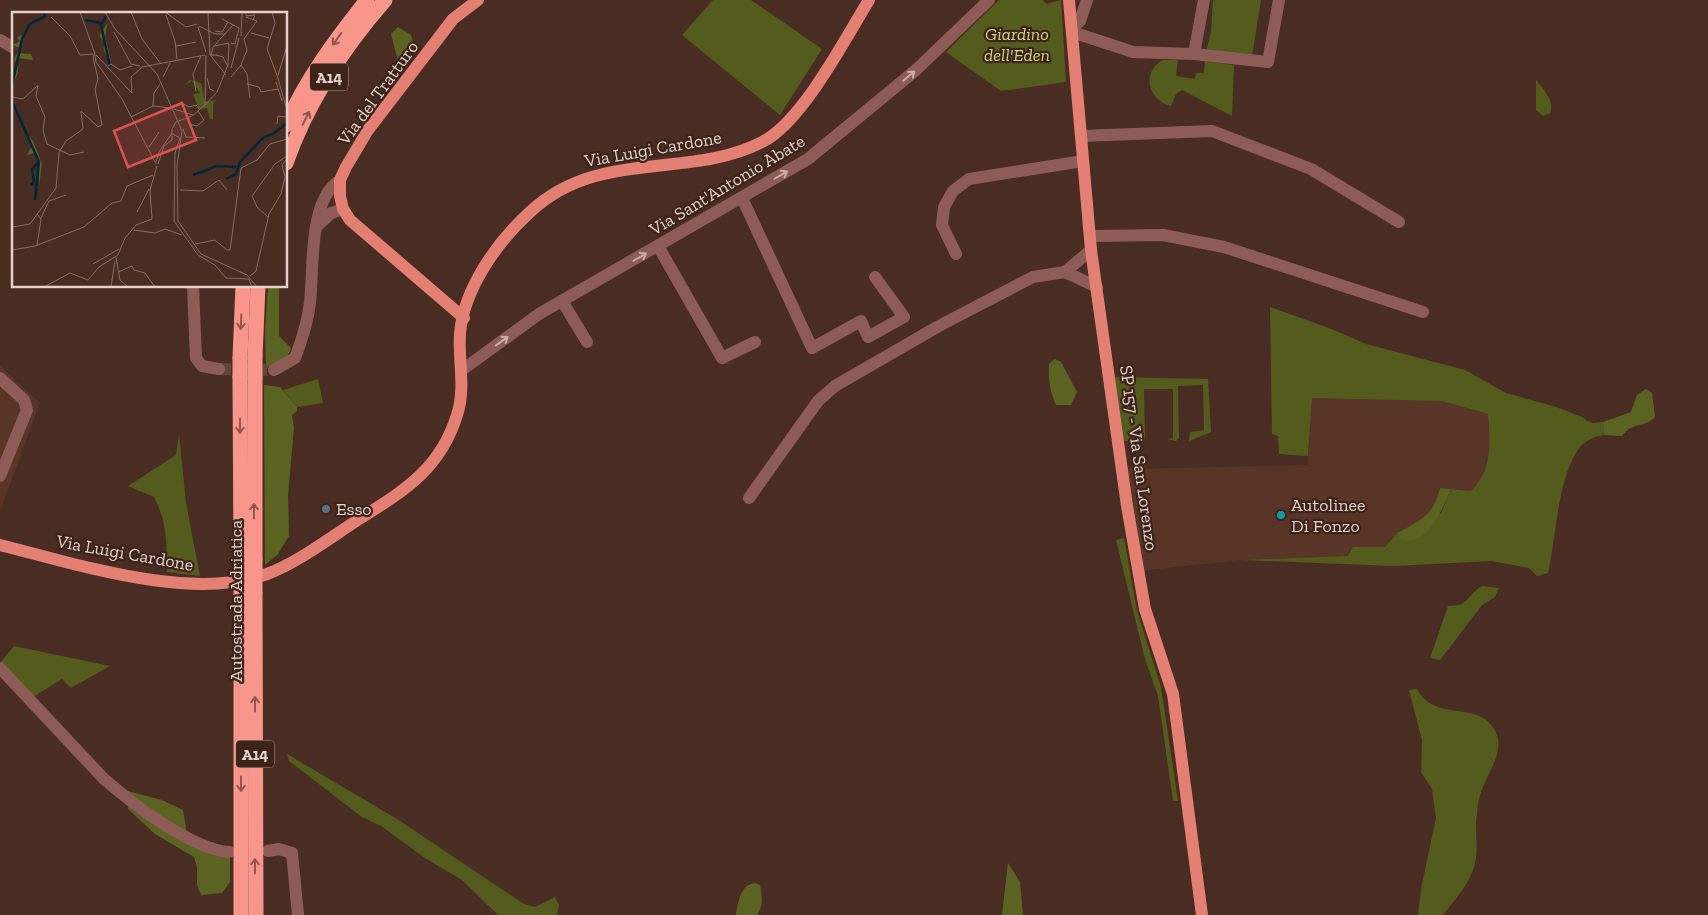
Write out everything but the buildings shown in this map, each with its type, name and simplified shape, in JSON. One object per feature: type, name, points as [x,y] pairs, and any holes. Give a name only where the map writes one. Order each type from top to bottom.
[{"type":"highway","name":"A14","points":[[288,122],[323,59],[367,0]]},
{"type":"highway","name":"A14","points":[[288,158],[320,90],[347,49],[384,0]]},
{"type":"highway","name":"Autostrada Adriatica","points":[[243,288],[248,358]]},
{"type":"highway","name":"Autostrada Adriatica","points":[[241,915],[248,594],[247,378],[258,288]]},
{"type":"highway","name":"Autostrada Adriatica","points":[[248,594],[256,915]]},
{"type":"main road","name":"Via del Tratturo","points":[[340,180],[368,130],[453,19],[478,0]]},
{"type":"main road","name":"Via Luigi Cardone","points":[[0,545],[101,570],[185,583],[212,584],[266,575],[289,563],[404,490],[439,456],[459,412],[462,370],[460,352],[464,318],[476,286],[501,243],[530,212],[561,188],[580,179],[639,166],[703,160],[765,141],[802,107],[869,0]]},
{"type":"main road","name":"SP 157 - Via San Lorenzo","points":[[1070,0],[1092,250],[1127,506],[1144,609],[1173,694],[1202,915]]},
{"type":"main road","points":[[340,180],[343,209],[350,220],[464,318]]},
{"type":"street","name":"Via Sant'Antonio Abate","points":[[462,370],[539,314],[808,159],[916,70],[988,0]]},
{"type":"street","points":[[1087,0],[1080,21],[1072,30],[1133,52],[1194,54],[1268,62],[1279,0]]},
{"type":"street","points":[[1194,54],[1204,0]]},
{"type":"street","points":[[0,40],[12,47]]},
{"type":"street","points":[[1081,136],[1212,132],[1311,169],[1399,222]]},
{"type":"street","points":[[956,254],[942,225],[944,207],[953,191],[969,179],[1083,161]]},
{"type":"street","points":[[274,370],[296,358],[310,304],[316,228],[322,204],[331,186],[340,180]]},
{"type":"street","points":[[742,198],[812,348],[860,321],[868,337],[904,317],[875,277]]},
{"type":"street","points":[[316,228],[325,218],[343,209]]},
{"type":"street","points":[[1091,236],[1163,235],[1224,247],[1423,312]]},
{"type":"street","points":[[658,246],[722,358],[756,342]]},
{"type":"street","points":[[749,498],[818,401],[835,386],[937,326],[1033,277],[1066,272],[1092,250]]},
{"type":"street","points":[[1066,272],[1097,287]]},
{"type":"street","points":[[193,288],[196,358],[202,366],[219,369]]},
{"type":"street","points":[[562,301],[587,342]]},
{"type":"street","points":[[0,378],[24,400],[27,410],[0,476]]},
{"type":"street","points":[[0,668],[104,779],[123,795],[193,841],[221,852],[229,852]]},
{"type":"street","points":[[268,851],[279,849],[292,853],[298,915]]},
{"type":"shaded area","points":[[0,366],[40,403],[0,511]]},
{"type":"shaded area","points":[[1312,398],[1442,401],[1488,414],[1490,449],[1481,481],[1471,491],[1440,488],[1434,507],[1424,519],[1397,533],[1385,547],[1354,547],[1348,556],[1242,560],[1139,571],[1126,469],[1308,465]]},
{"type":"green space","points":[[713,0],[751,0],[822,49],[780,115],[682,35]]},
{"type":"green space","name":"Giardino dell'Eden","points":[[999,0],[1042,0],[1047,4],[1061,0],[1066,82],[1001,91],[946,52]]},
{"type":"green space","points":[[1213,0],[1261,0],[1252,56],[1206,52],[1211,32]]},
{"type":"green space","points":[[398,27],[411,35],[416,52],[410,62],[401,65],[398,61],[391,34]]},
{"type":"green space","points":[[1163,60],[1178,60],[1176,76],[1195,79],[1196,73],[1204,73],[1205,61],[1234,65],[1232,116],[1182,90],[1176,94],[1171,106],[1163,103],[1153,92],[1150,78],[1156,65]]},
{"type":"green space","points":[[1536,80],[1548,95],[1551,104],[1550,113],[1543,116],[1536,110]]},
{"type":"green space","points":[[268,288],[279,288],[279,336],[291,348],[282,362],[266,368],[265,330]]},
{"type":"green space","points":[[1270,307],[1329,328],[1366,344],[1465,370],[1506,393],[1556,407],[1582,417],[1587,421],[1593,423],[1603,422],[1604,435],[1591,439],[1581,446],[1567,472],[1559,506],[1548,573],[1537,576],[1529,568],[1492,561],[1393,566],[1242,560],[1348,556],[1353,547],[1385,547],[1397,533],[1399,539],[1441,513],[1451,489],[1471,491],[1478,483],[1487,465],[1489,445],[1488,414],[1442,401],[1312,398],[1308,456],[1279,454],[1278,436],[1272,434]]},
{"type":"green space","points":[[1055,359],[1061,362],[1077,392],[1071,405],[1056,405],[1052,395],[1049,364]]},
{"type":"green space","points":[[1113,377],[1208,379],[1211,432],[1189,441],[1190,432],[1204,430],[1203,385],[1178,386],[1179,438],[1176,441],[1167,439],[1173,438],[1173,389],[1144,389],[1145,441],[1122,441]]},
{"type":"green space","points":[[318,379],[323,403],[297,407],[283,390]]},
{"type":"green space","points":[[264,385],[280,387],[297,407],[297,411],[292,415],[294,428],[288,496],[289,536],[278,554],[265,565]]},
{"type":"green space","points":[[1646,389],[1652,393],[1655,417],[1630,428],[1622,436],[1604,435],[1603,422],[1631,412],[1637,395]]},
{"type":"green space","points":[[179,434],[186,503],[200,576],[167,572],[165,533],[159,507],[154,497],[128,486],[176,455]]},
{"type":"green space","points":[[1440,488],[1451,489],[1432,525],[1417,538],[1409,541],[1399,539],[1397,533],[1430,511]]},
{"type":"green space","points":[[1124,538],[1137,611],[1161,687],[1178,801],[1173,801],[1158,696],[1145,659],[1116,540]]},
{"type":"green space","points":[[1482,586],[1499,588],[1495,597],[1482,605],[1440,660],[1430,658],[1448,606],[1455,606],[1465,602]]},
{"type":"green space","points":[[14,646],[110,666],[71,688],[62,679],[33,697],[0,663]]},
{"type":"green space","points":[[1417,689],[1424,699],[1433,705],[1465,712],[1485,719],[1492,726],[1498,742],[1496,757],[1479,800],[1476,819],[1476,857],[1473,870],[1462,891],[1443,915],[1418,915],[1422,884],[1436,818],[1432,789],[1421,772],[1422,740],[1409,690]]},
{"type":"green space","points":[[287,754],[397,819],[524,904],[535,907],[555,897],[559,905],[557,915],[498,915],[462,880],[425,858],[381,826],[362,817],[289,761]]},
{"type":"green space","points":[[128,791],[162,800],[183,810],[187,835],[230,854],[230,882],[222,893],[201,895],[197,885],[197,867],[194,857],[155,834],[128,809]]},
{"type":"green space","points":[[1008,863],[1020,882],[1023,915],[1002,915]]},
{"type":"green space","points":[[750,884],[760,885],[762,900],[757,915],[736,915],[743,891]]},
{"type":"tunnel","points":[[219,369],[274,370]]},
{"type":"place","name":"Esso","points":[[326,509]]},
{"type":"place","name":"Autolinee Di Fonzo","points":[[1281,515]]}]
